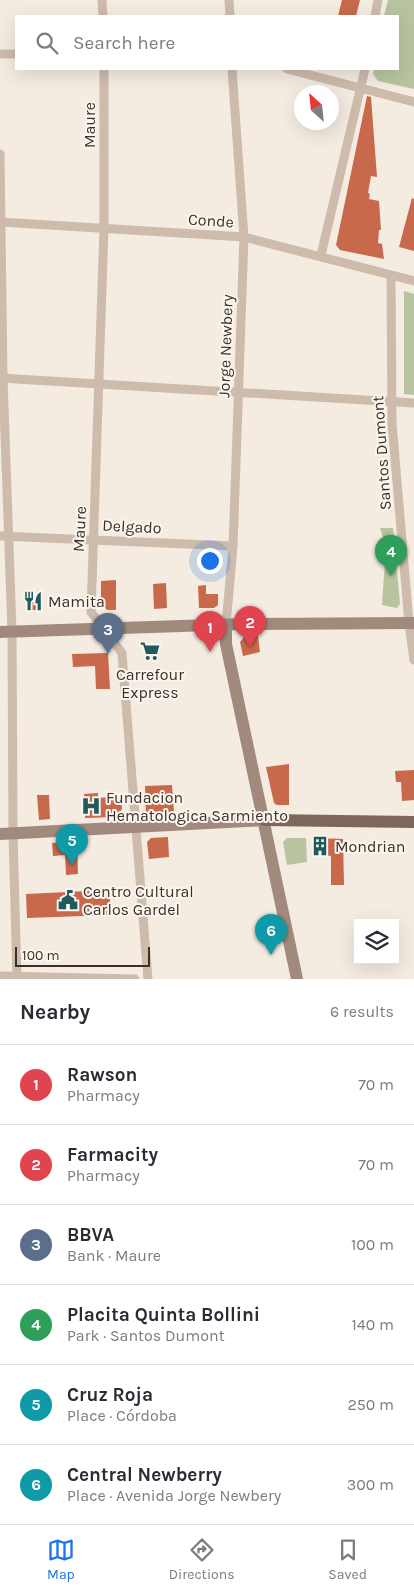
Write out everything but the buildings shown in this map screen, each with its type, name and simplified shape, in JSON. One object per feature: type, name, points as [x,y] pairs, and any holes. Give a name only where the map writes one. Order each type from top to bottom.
[{"type":"main road","points":[[6,631],[226,625],[411,623]]},
{"type":"main road","points":[[226,625],[226,644],[297,979]]},
{"type":"main road","points":[[6,834],[264,820],[414,822]]},
{"type":"street","points":[[102,0],[103,15]]},
{"type":"street","points":[[229,0],[230,15]]},
{"type":"street","points":[[375,15],[378,0]]},
{"type":"street","points":[[0,54],[15,54]]},
{"type":"street","name":"Maure","points":[[104,70],[104,228],[91,612],[122,653],[148,979]]},
{"type":"street","name":"Jorge Newbery","points":[[226,625],[233,546],[244,237],[232,70]]},
{"type":"street","points":[[291,70],[414,102]]},
{"type":"street","points":[[321,255],[365,70]]},
{"type":"street","points":[[0,154],[2,378],[10,536],[6,631],[6,834],[17,978]]},
{"type":"street","name":"Conde","points":[[1,222],[244,237],[321,255],[414,281]]},
{"type":"street","name":"Santos Dumont","points":[[391,275],[391,401],[414,660]]},
{"type":"street","points":[[2,378],[414,403]]},
{"type":"street","name":"Delgado","points":[[0,536],[93,538],[233,546]]},
{"type":"street","points":[[0,976],[17,978],[135,979]]},
{"type":"green space","points":[[388,0],[414,0],[414,89],[378,81],[373,74],[374,70],[399,70],[399,15],[384,15]]},
{"type":"green space","points":[[404,291],[414,294],[414,395],[404,394]]},
{"type":"green space","points":[[380,528],[393,528],[400,604],[397,608],[382,605],[386,547]]},
{"type":"green space","points":[[287,838],[306,838],[307,862],[287,865],[283,842]]},
{"type":"place","name":"Placita Quinta Bollini","points":[[391,576]]},
{"type":"place","name":"Mamita","points":[[33,601]]},
{"type":"place","name":"Farmacity","points":[[250,647]]},
{"type":"place","name":"Carrefour Express","points":[[150,651]]},
{"type":"place","name":"Rawson","points":[[210,652]]},
{"type":"place","name":"BBVA","points":[[108,654]]},
{"type":"place","name":"Fundacion Hematologica Sarmiento","points":[[91,806]]},
{"type":"place","name":"Mondrian","points":[[320,846]]},
{"type":"place","name":"Cruz Roja","points":[[72,865]]},
{"type":"place","name":"Centro Cultural Carlos Gardel","points":[[68,900]]},
{"type":"place","name":"Central Newberry","points":[[271,955]]}]
